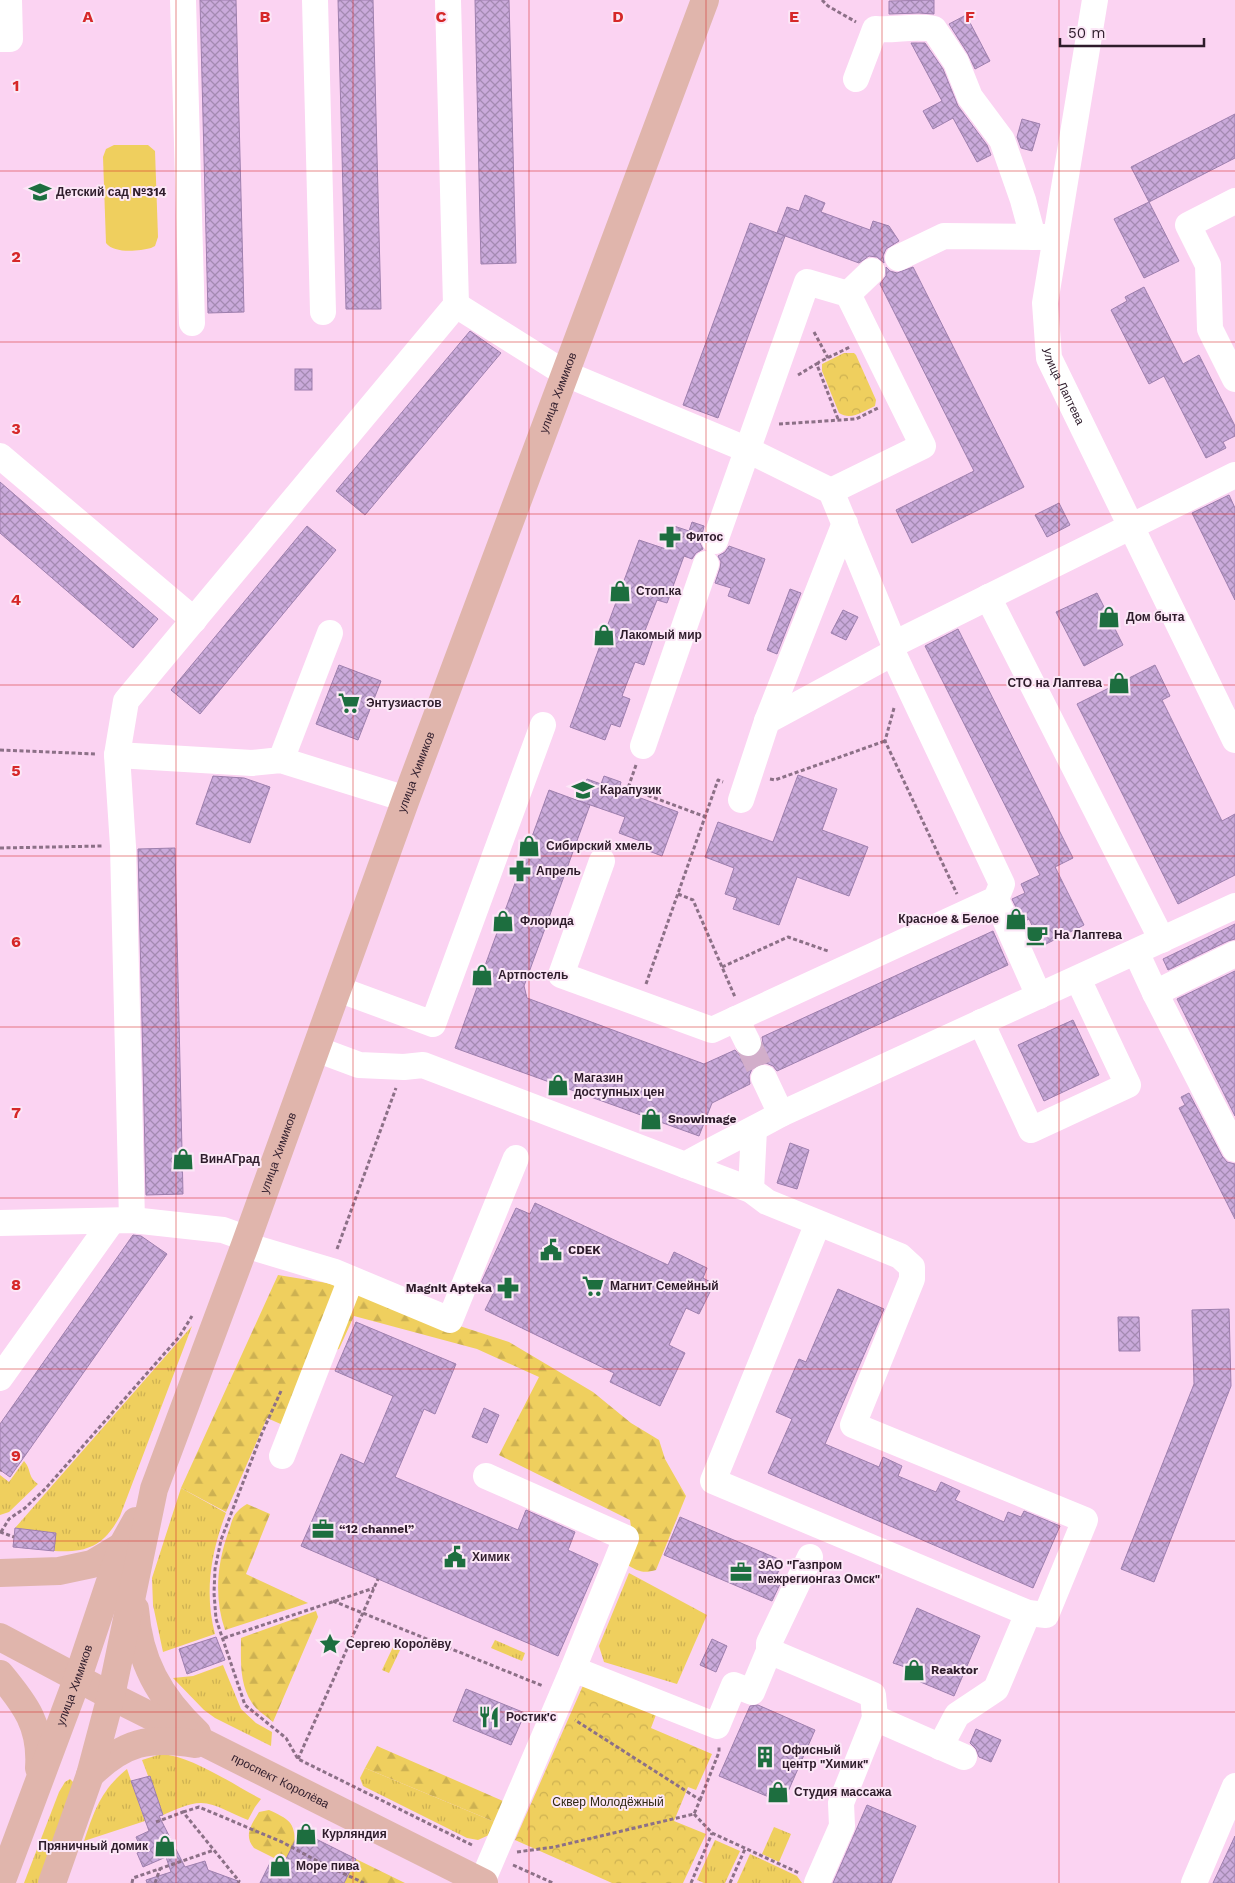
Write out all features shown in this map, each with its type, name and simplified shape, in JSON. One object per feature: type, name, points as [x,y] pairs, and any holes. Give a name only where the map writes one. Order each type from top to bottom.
[{"type":"main road","name":"улица Химиков","points":[[52,1883],[90,1775],[111,1696],[154,1489],[246,1242],[406,799],[705,0]]},
{"type":"main road","name":"улица Химиков","points":[[1,1883],[78,1677],[122,1546],[154,1489]]},
{"type":"main road","points":[[0,1573],[60,1571],[92,1564],[122,1546]]},
{"type":"main road","points":[[134,1586],[137,1626],[145,1662],[172,1706],[184,1721],[212,1747]]},
{"type":"main road","name":"проспект Королёва","points":[[0,1637],[111,1696],[483,1882]]},
{"type":"main road","points":[[0,1674],[24,1702],[35,1724],[39,1743],[38,1783]]},
{"type":"main road","points":[[90,1775],[117,1752],[135,1744],[168,1741],[212,1747]]},
{"type":"street","points":[[0,39],[10,39],[9,0]]},
{"type":"street","points":[[183,0],[192,323]]},
{"type":"street","points":[[315,0],[323,312]]},
{"type":"street","points":[[0,1378],[122,1220],[123,846],[117,755],[126,701],[456,305],[448,0]]},
{"type":"street","name":"улица Лаптева","points":[[1095,0],[1045,237],[1045,303],[1049,358],[1235,740]]},
{"type":"street","points":[[856,79],[875,29],[891,30],[921,26],[934,29],[956,62],[970,97],[1002,140],[1023,200],[1045,237]]},
{"type":"street","points":[[1235,201],[1188,225],[1208,264],[1210,329],[1235,380]]},
{"type":"street","points":[[898,258],[944,236],[1045,237]]},
{"type":"street","points":[[848,294],[872,271]]},
{"type":"street","points":[[643,746],[807,282],[848,294],[923,446],[831,491]]},
{"type":"street","points":[[456,305],[566,374],[748,450],[831,491],[896,657],[1002,884],[996,899],[712,1030],[561,975],[602,861]]},
{"type":"street","points":[[0,456],[194,620]]},
{"type":"street","points":[[767,721],[896,657],[988,597],[1235,475]]},
{"type":"street","points":[[746,788],[767,721],[845,524]]},
{"type":"street","points":[[988,597],[1162,940]]},
{"type":"street","points":[[281,760],[330,633]]},
{"type":"street","points":[[338,989],[433,1024],[543,725]]},
{"type":"street","points":[[117,755],[252,763],[281,760],[406,799]]},
{"type":"street","points":[[996,899],[1039,996]]},
{"type":"street","points":[[685,1165],[780,1114],[1235,906]]},
{"type":"street","points":[[1136,952],[1155,994],[1235,1149]]},
{"type":"street","points":[[1155,994],[1235,954]]},
{"type":"street","points":[[981,1022],[1031,1130],[1128,1085],[1078,979]]},
{"type":"street","points":[[740,1017],[748,1043]]},
{"type":"street","points":[[316,1049],[359,1065],[404,1067],[423,1065],[751,1190],[767,1202],[900,1256],[912,1267],[912,1279],[853,1424],[1086,1520],[1046,1615],[1028,1614],[713,1481],[818,1223]]},
{"type":"street","points":[[764,1078],[780,1114]]},
{"type":"street","points":[[751,1190],[754,1129]]},
{"type":"street","points":[[0,1223],[122,1220],[224,1230],[246,1242],[343,1275],[450,1320],[516,1158]]},
{"type":"street","points":[[282,1456],[343,1275]]},
{"type":"street","points":[[483,1882],[626,1538],[486,1476]]},
{"type":"street","points":[[573,1669],[716,1726],[734,1685],[752,1692],[770,1651],[770,1643],[810,1557]]},
{"type":"street","points":[[940,1747],[956,1715],[996,1689],[1028,1614]]},
{"type":"street","points":[[770,1651],[873,1695],[875,1718],[841,1803],[842,1826],[817,1882]]},
{"type":"street","points":[[875,1718],[964,1757]]},
{"type":"street","points":[[1194,1883],[1235,1786]]},
{"type":"path","points":[[822,0],[828,6],[861,25],[875,29]]},
{"type":"path","points":[[838,419],[817,365],[818,362],[854,345]]},
{"type":"path","points":[[756,426],[856,419],[882,406]]},
{"type":"path","points":[[896,657],[885,741],[966,913]]},
{"type":"path","points":[[639,1004],[718,780],[746,788],[775,780],[885,741]]},
{"type":"path","points":[[643,746],[628,788],[706,817]]},
{"type":"path","points":[[0,750],[117,755]]},
{"type":"path","points":[[0,848],[123,846]]},
{"type":"path","points":[[678,894],[693,900],[722,967],[740,1017]]},
{"type":"path","points":[[722,967],[788,937],[859,962]]},
{"type":"path","points":[[343,1275],[336,1252],[404,1067]]},
{"type":"path","points":[[14,1537],[0,1532],[9,1519],[25,1508],[52,1481],[179,1338],[194,1313]]},
{"type":"path","points":[[282,1388],[262,1433],[221,1540],[215,1569],[216,1619],[227,1646],[245,1705],[286,1738],[298,1759],[553,1883]]},
{"type":"path","points":[[298,1759],[378,1579]]},
{"type":"path","points":[[224,1638],[374,1588]]},
{"type":"path","points":[[333,1601],[559,1701],[700,1800]]},
{"type":"path","points":[[220,1648],[227,1646]]},
{"type":"path","points":[[694,1814],[720,1752],[716,1726]]},
{"type":"path","points":[[156,1822],[199,1807],[282,1842],[364,1883]]},
{"type":"path","points":[[183,1812],[239,1881],[238,1883]]},
{"type":"path","points":[[495,1856],[554,1847],[694,1814]]},
{"type":"path","points":[[694,1814],[712,1833],[817,1882]]},
{"type":"path","points":[[692,1883],[712,1833]]},
{"type":"path","points":[[730,1883],[745,1849]]},
{"type":"path","points":[[132,1883],[133,1878],[214,1850]]},
{"type":"path","points":[[155,1883],[160,1868]]},
{"type":"green space","points":[[114,145],[148,145],[155,151],[158,237],[155,246],[151,248],[134,251],[121,250],[115,249],[106,243],[103,157],[106,149]]},
{"type":"green space","points":[[844,353],[854,353],[856,355],[876,400],[875,406],[853,416],[839,413],[822,371],[822,364]]},
{"type":"green space","points":[[278,1275],[327,1283],[509,1342],[593,1392],[631,1423],[659,1440],[665,1459],[686,1496],[656,1570],[640,1571],[626,1564],[633,1540],[630,1520],[499,1455],[539,1377],[477,1349],[354,1316],[339,1349],[321,1355],[292,1429],[267,1418],[226,1512],[181,1488]]},
{"type":"green space","points":[[192,1326],[120,1516],[108,1534],[101,1541],[85,1549],[54,1551],[56,1533],[15,1528]]},
{"type":"green space","points":[[24,1461],[32,1478],[38,1484],[9,1512],[0,1515],[0,1475],[9,1482]]},
{"type":"green space","points":[[181,1488],[226,1513],[216,1543],[211,1573],[210,1603],[215,1634],[163,1652],[153,1605],[152,1578]]},
{"type":"green space","points":[[247,1504],[270,1514],[246,1574],[308,1603],[225,1630],[218,1593],[221,1557],[234,1516]]},
{"type":"green space","points":[[629,1573],[707,1615],[677,1684],[604,1662],[599,1646]]},
{"type":"green space","points":[[316,1611],[318,1617],[273,1722],[254,1706],[245,1688],[242,1671],[241,1638]]},
{"type":"green space","points":[[495,1640],[525,1653],[522,1661],[491,1648]]},
{"type":"green space","points":[[393,1647],[400,1650],[389,1673],[382,1670]]},
{"type":"green space","points":[[223,1665],[241,1709],[256,1723],[272,1732],[271,1746],[215,1718],[204,1710],[173,1678],[193,1676]]},
{"type":"green space","name":"Сквер Молодёжный","points":[[585,1681],[657,1712],[651,1728],[712,1754],[696,1790],[688,1787],[674,1821],[706,1834],[683,1883],[612,1883],[515,1840]]},
{"type":"green space","points":[[377,1746],[503,1801],[495,1822],[365,1768]]},
{"type":"green space","points":[[161,1754],[199,1765],[261,1799],[248,1820],[219,1807],[201,1803],[186,1805],[163,1815],[142,1760]]},
{"type":"green space","points":[[365,1768],[495,1822],[489,1835],[478,1840],[467,1838],[363,1786],[360,1778]]},
{"type":"green space","points":[[127,1769],[145,1821],[84,1841],[91,1820],[105,1793]]},
{"type":"green space","points":[[70,1779],[74,1783],[40,1883],[24,1883],[59,1792],[65,1782]]},
{"type":"green space","points":[[269,1810],[289,1822],[294,1830],[295,1844],[350,1871],[356,1859],[405,1883],[324,1883],[254,1848],[249,1839],[251,1825],[259,1812]]},
{"type":"green space","points":[[774,1827],[791,1834],[779,1862],[762,1854]]},
{"type":"green space","points":[[715,1840],[740,1851],[725,1883],[704,1883],[697,1880]]},
{"type":"green space","points":[[750,1854],[797,1876],[802,1883],[737,1883]]},
{"type":"building","points":[[200,0],[236,0],[244,312],[208,313]]},
{"type":"building","points":[[338,0],[373,0],[381,309],[346,309]]},
{"type":"building","points":[[475,0],[509,0],[516,263],[481,264]]},
{"type":"building","points":[[934,0],[934,14],[889,14],[889,1]]},
{"type":"building","points":[[966,15],[990,61],[975,69],[949,24]]},
{"type":"building","points":[[911,43],[925,43],[943,69],[958,106],[987,145],[991,155],[977,162],[953,118],[933,129],[923,111],[942,101]]},
{"type":"building","points":[[1235,114],[1235,158],[1149,202],[1131,167]]},
{"type":"building","points":[[1022,119],[1040,124],[1032,151],[1021,148],[1017,137]]},
{"type":"building","points":[[805,195],[825,203],[821,212],[870,230],[873,221],[889,226],[899,241],[886,249],[883,256],[884,263],[877,257],[869,256],[859,263],[777,233],[787,207],[799,211]]},
{"type":"building","points":[[1149,202],[1179,261],[1144,278],[1114,219]]},
{"type":"building","points":[[750,223],[785,236],[718,418],[683,405]]},
{"type":"building","points":[[886,267],[890,271],[897,273],[913,267],[1024,487],[912,543],[896,510],[974,471],[880,284],[886,276]]},
{"type":"building","points":[[1144,287],[1183,364],[1199,355],[1235,426],[1235,436],[1223,442],[1226,448],[1206,458],[1164,376],[1149,384],[1111,310],[1127,301],[1125,297]]},
{"type":"building","points":[[470,331],[501,353],[365,515],[336,491]]},
{"type":"building","points":[[295,369],[312,369],[312,390],[295,390]]},
{"type":"building","points":[[0,482],[158,619],[133,648],[0,533]]},
{"type":"building","points":[[1229,495],[1235,508],[1235,600],[1192,513]]},
{"type":"building","points":[[1059,503],[1070,525],[1047,537],[1035,515]]},
{"type":"building","points":[[692,522],[704,526],[700,543],[703,549],[696,553],[692,559],[684,556],[667,603],[657,600],[644,633],[654,637],[644,665],[635,662],[622,696],[630,699],[620,727],[611,724],[605,740],[570,727],[639,540],[666,549],[674,526],[689,531]]},
{"type":"building","points":[[307,526],[336,550],[200,714],[171,690]]},
{"type":"building","points":[[729,546],[765,559],[749,604],[728,596],[731,588],[715,583],[721,562],[718,556],[725,552]]},
{"type":"building","points":[[790,589],[801,593],[777,654],[767,650]]},
{"type":"building","points":[[1097,593],[1123,645],[1084,666],[1056,612]]},
{"type":"building","points":[[843,610],[858,617],[846,640],[831,633]]},
{"type":"building","points":[[958,629],[1073,858],[1055,867],[1084,925],[1042,946],[1029,919],[1023,922],[1012,899],[1025,893],[1021,884],[1040,875],[925,646]]},
{"type":"building","name":"Энтузиастов","points":[[339,665],[381,681],[358,740],[316,724]]},
{"type":"building","points":[[1155,665],[1170,696],[1162,700],[1222,821],[1235,814],[1235,875],[1178,904],[1077,704]]},
{"type":"building","points":[[798,775],[837,789],[822,830],[868,847],[849,896],[797,877],[779,925],[733,909],[737,898],[725,894],[734,868],[705,857],[718,822],[773,842]]},
{"type":"building","points":[[213,776],[244,778],[270,787],[250,843],[196,824]]},
{"type":"building","points":[[604,776],[621,782],[619,790],[678,812],[662,856],[641,848],[643,842],[619,833],[625,817],[579,801],[587,779],[601,784]]},
{"type":"building","points":[[549,790],[590,805],[524,986],[527,998],[704,1064],[735,1050],[740,1056],[754,1057],[761,1051],[762,1037],[993,931],[1008,965],[777,1071],[773,1066],[766,1063],[757,1065],[752,1069],[749,1076],[750,1084],[712,1103],[699,1136],[455,1048]]},
{"type":"building","points":[[175,848],[183,1194],[146,1195],[138,849]]},
{"type":"building","points":[[1235,924],[1235,939],[1168,970],[1163,959]]},
{"type":"building","points":[[1235,971],[1235,1116],[1177,999]]},
{"type":"building","points":[[1073,1020],[1099,1075],[1044,1101],[1018,1045]]},
{"type":"building","points":[[1189,1093],[1222,1156],[1227,1162],[1235,1164],[1235,1219],[1179,1108],[1185,1105],[1181,1097]]},
{"type":"building","points":[[790,1143],[809,1150],[797,1189],[777,1183]]},
{"type":"building","points":[[535,1203],[668,1265],[674,1252],[707,1268],[703,1278],[714,1284],[699,1314],[686,1308],[669,1345],[685,1353],[660,1406],[610,1382],[614,1373],[485,1310],[494,1292],[480,1285],[486,1272],[516,1208],[530,1214]]},
{"type":"building","points":[[133,1235],[141,1236],[167,1254],[10,1477],[0,1470],[0,1424]]},
{"type":"building","points":[[838,1289],[884,1309],[825,1444],[879,1467],[883,1457],[902,1466],[898,1476],[936,1492],[941,1482],[960,1491],[955,1500],[1004,1522],[1008,1512],[1021,1517],[1024,1511],[1060,1526],[1033,1588],[768,1473],[792,1419],[776,1412],[799,1359],[806,1362]]},
{"type":"building","points":[[1229,1309],[1231,1386],[1154,1582],[1121,1569],[1194,1384],[1192,1310]]},
{"type":"building","points":[[1118,1317],[1139,1317],[1140,1351],[1119,1351]]},
{"type":"building","name":"Химик","points":[[356,1322],[456,1364],[435,1414],[424,1409],[395,1477],[518,1530],[526,1510],[575,1532],[568,1550],[598,1564],[558,1656],[301,1546],[341,1454],[364,1464],[393,1396],[335,1371]]},
{"type":"building","points":[[484,1408],[499,1415],[487,1443],[472,1437]]},
{"type":"building","name":"ЗАО \"Газпром межрегионгаз Омск\"","points":[[680,1517],[783,1561],[775,1579],[781,1582],[772,1601],[664,1555]]},
{"type":"building","points":[[15,1528],[56,1533],[54,1551],[13,1547]]},
{"type":"building","points":[[917,1608],[980,1636],[954,1696],[911,1678],[914,1670],[893,1663]]},
{"type":"building","points":[[216,1637],[225,1660],[187,1674],[179,1649]]},
{"type":"building","points":[[712,1639],[727,1646],[716,1672],[700,1665]]},
{"type":"building","name":"Ростик'с","points":[[466,1689],[525,1713],[511,1745],[453,1721]]},
{"type":"building","name":"Офисный центр \"Химик\"","points":[[758,1705],[815,1730],[783,1803],[719,1776],[750,1706]]},
{"type":"building","points":[[976,1729],[1001,1740],[991,1762],[979,1757],[976,1749],[970,1743]]},
{"type":"building","points":[[150,1776],[163,1815],[159,1816],[185,1867],[205,1861],[208,1870],[238,1881],[238,1883],[147,1883],[146,1880],[171,1872],[166,1857],[143,1867],[137,1853],[142,1851],[136,1837],[149,1831],[131,1781]]},
{"type":"building","points":[[867,1805],[916,1826],[891,1883],[833,1883]]},
{"type":"building","points":[[300,1831],[356,1859],[344,1883],[260,1883],[271,1861],[282,1867]]},
{"type":"building","points":[[1235,1836],[1235,1883],[1213,1883]]},
{"type":"tunnel","points":[[748,1043],[764,1078]]},
{"type":"place","name":"Детский сад №314","points":[[40,192]]},
{"type":"place","name":"Фитос","points":[[670,537]]},
{"type":"place","name":"Стоп.ка","points":[[620,591]]},
{"type":"place","name":"Дом быта","points":[[1109,617]]},
{"type":"place","name":"Лакомый мир","points":[[604,635]]},
{"type":"place","name":"СТО на Лаптева","points":[[1119,683]]},
{"type":"place","name":"Энтузиастов","points":[[349,703]]},
{"type":"place","name":"Карапузик","points":[[583,790]]},
{"type":"place","name":"Сибирский хмель","points":[[529,846]]},
{"type":"place","name":"Апрель","points":[[520,871]]},
{"type":"place","name":"Красное & Белое","points":[[1016,919]]},
{"type":"place","name":"Флорида","points":[[503,921]]},
{"type":"place","name":"На Лаптева","points":[[1037,935]]},
{"type":"place","name":"Артпостель","points":[[482,975]]},
{"type":"place","name":"Магазин доступных цен","points":[[558,1085]]},
{"type":"place","name":"Snowimage","points":[[651,1119]]},
{"type":"place","name":"ВинАГрад","points":[[183,1159]]},
{"type":"place","name":"CDEK","points":[[551,1250]]},
{"type":"place","name":"Магнит Семейный","points":[[593,1286]]},
{"type":"place","name":"Magnit Apteka","points":[[508,1288]]},
{"type":"place","name":"“12 channel”","points":[[323,1529]]},
{"type":"place","name":"Химик","points":[[455,1557]]},
{"type":"place","name":"ЗАО \"Газпром межрегионгаз Омск\"","points":[[741,1572]]},
{"type":"place","name":"Сергею Королёву","points":[[330,1644]]},
{"type":"place","name":"Reaktor","points":[[914,1670]]},
{"type":"place","name":"Ростик'с","points":[[489,1717]]},
{"type":"place","name":"Офисный центр \"Химик\"","points":[[765,1757]]},
{"type":"place","name":"Студия массажа","points":[[778,1792]]},
{"type":"place","name":"Курляндия","points":[[306,1834]]},
{"type":"place","name":"Пряничный домик","points":[[165,1846]]},
{"type":"place","name":"Море пива","points":[[280,1866]]}]
